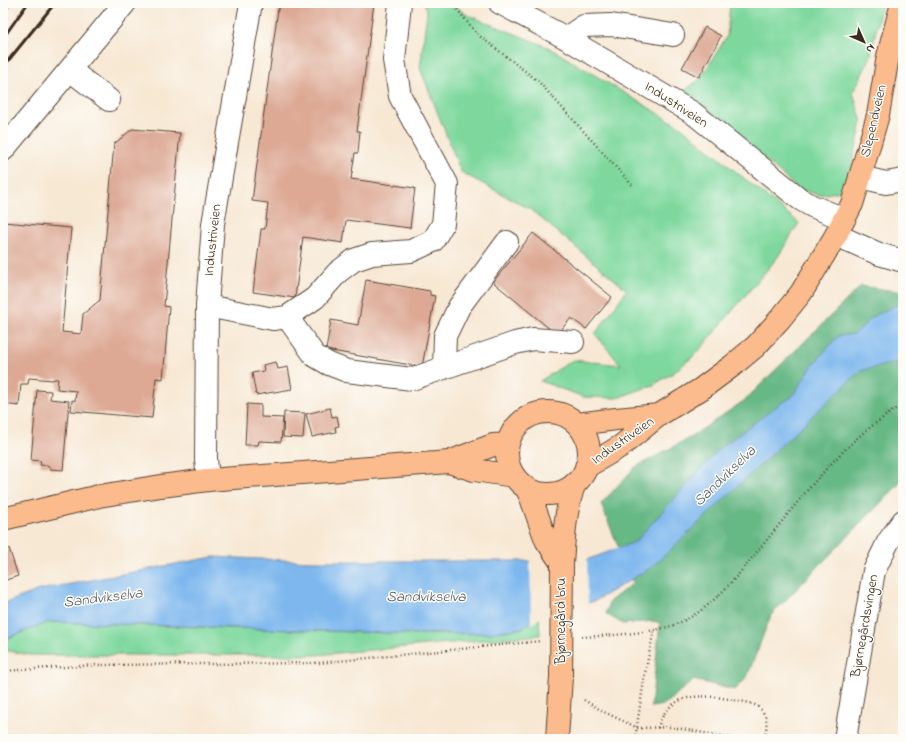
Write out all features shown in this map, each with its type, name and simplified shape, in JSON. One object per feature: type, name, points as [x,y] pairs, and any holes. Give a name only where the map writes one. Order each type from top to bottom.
[{"type":"main road","name":"Slependveien","points":[[840,227],[852,204],[878,115],[888,56],[902,3]]},
{"type":"main road","name":"Industriveien","points":[[580,475],[621,446],[659,415],[702,389],[756,346],[801,293],[840,227]]},
{"type":"main road","points":[[450,462],[520,482],[541,493],[550,494],[567,489],[580,475],[588,456],[588,444],[584,433],[577,424],[568,417],[558,413],[547,411],[536,413],[518,424],[511,433],[508,444],[507,461],[520,482],[531,498],[546,540],[562,564]]},
{"type":"main road","name":"Industriveien","points":[[577,424],[659,415]]},
{"type":"main road","points":[[3,519],[99,496],[208,480],[450,462],[493,445],[508,444]]},
{"type":"main road","name":"Bjørnegård bru","points":[[561,684],[562,564],[570,496],[580,475]]},
{"type":"main road","points":[[557,739],[561,684]]},
{"type":"main road","points":[[561,684],[574,739]]},
{"type":"street","points":[[3,150],[125,3]]},
{"type":"street","name":"Industriveien","points":[[208,480],[206,459],[207,306],[212,224],[251,3]]},
{"type":"street","points":[[207,306],[273,319],[287,317],[316,298],[338,272],[354,260],[372,254],[410,251],[433,242],[443,224],[447,184],[400,96],[394,60],[400,3]]},
{"type":"street","name":"Industriveien","points":[[500,3],[566,38],[693,113],[800,199],[840,227]]},
{"type":"street","points":[[566,38],[584,26],[612,24],[673,35]]},
{"type":"street","points":[[70,70],[109,100]]},
{"type":"street","points":[[860,177],[886,183],[903,180]]},
{"type":"street","points":[[840,227],[879,254],[903,261]]},
{"type":"street","points":[[444,368],[445,336],[459,306],[507,242]]},
{"type":"street","points":[[287,317],[315,356],[329,364],[347,371],[412,379],[514,343],[533,340],[573,342]]},
{"type":"street","name":"Bjørnegårdsvingen","points":[[845,739],[874,571],[888,542],[903,521]]},
{"type":"path","points":[[452,3],[476,34],[538,81],[633,186]]},
{"type":"path","points":[[579,638],[654,630],[670,626],[681,622],[712,602],[731,583],[819,476],[842,452],[879,421],[903,405]]},
{"type":"path","points":[[635,739],[638,728],[645,673],[654,630]]},
{"type":"path","points":[[3,671],[96,665],[318,663],[547,641]]},
{"type":"path","points":[[658,728],[665,713],[672,705],[682,700],[697,696],[711,696],[749,703],[758,707],[764,713],[766,720],[764,739]]},
{"type":"path","points":[[584,700],[604,712],[638,728],[671,727],[739,739]]},
{"type":"path","points":[[714,739],[715,734]]},
{"type":"green space","points":[[424,3],[453,3],[465,14],[548,47],[681,127],[799,223],[777,258],[696,354],[673,373],[653,385],[617,398],[584,397],[540,381],[573,360],[621,365],[595,334],[627,290],[530,209],[461,172],[420,68],[427,12]]},
{"type":"green space","points":[[730,3],[882,3],[870,58],[853,93],[862,122],[846,190],[820,195],[798,189],[704,106],[683,92],[700,79],[727,36]]},
{"type":"green space","points":[[861,286],[903,292],[903,480],[771,615],[747,677],[735,690],[694,680],[663,705],[651,707],[660,623],[654,621],[623,624],[606,614],[609,602],[633,583],[601,504],[634,468],[691,437],[745,400]]},
{"type":"green space","points":[[539,616],[540,635],[315,655],[30,655],[3,650],[3,640],[49,622],[419,634],[491,633]]},
{"type":"water","name":"Sandvikselva","points":[[903,302],[903,361],[860,371],[652,567],[595,601],[539,616],[523,628],[491,633],[419,634],[49,622],[3,640],[3,604],[39,590],[213,557],[309,561],[584,561],[635,542],[720,448],[781,403],[792,397],[812,366],[838,336],[855,334],[873,316]]},
{"type":"pier","points":[[587,557],[588,605],[540,618],[531,625],[530,559],[584,559]]},
{"type":"building","points":[[280,3],[374,3],[357,131],[360,131],[358,153],[355,153],[351,179],[415,188],[410,228],[346,220],[343,243],[303,237],[295,298],[253,292],[261,229],[265,229],[268,203],[252,201]]},
{"type":"building","points":[[705,27],[721,36],[699,77],[682,68]]},
{"type":"building","points":[[132,129],[180,133],[164,306],[169,307],[163,379],[156,378],[152,418],[71,411],[72,400],[75,401],[76,391],[57,389],[58,379],[29,378],[28,384],[21,384],[19,406],[3,404],[3,222],[71,228],[62,332],[81,334],[83,314],[100,300],[114,144]]},
{"type":"building","points":[[533,233],[612,297],[586,329],[571,318],[557,335],[493,282]]},
{"type":"building","points":[[366,280],[430,291],[430,295],[435,296],[422,367],[326,350],[331,320],[358,325]]},
{"type":"building","points":[[276,362],[278,369],[288,367],[292,389],[256,395],[252,373],[264,371],[263,365]]},
{"type":"building","points":[[37,390],[51,391],[50,399],[69,401],[63,470],[50,469],[50,466],[40,465],[41,461],[31,460]]},
{"type":"building","points":[[247,404],[261,405],[261,417],[283,418],[281,442],[259,441],[258,445],[245,445]]},
{"type":"building","points":[[330,408],[332,417],[337,416],[339,426],[335,427],[336,432],[312,437],[306,414]]},
{"type":"building","points":[[284,412],[305,413],[303,438],[283,437]]},
{"type":"building","points":[[9,548],[18,576],[3,581],[3,550]]},
{"type":"railway","points":[[3,13],[10,3]]},
{"type":"railway","points":[[3,38],[28,3]]},
{"type":"railway","points":[[3,67],[55,3]]}]
